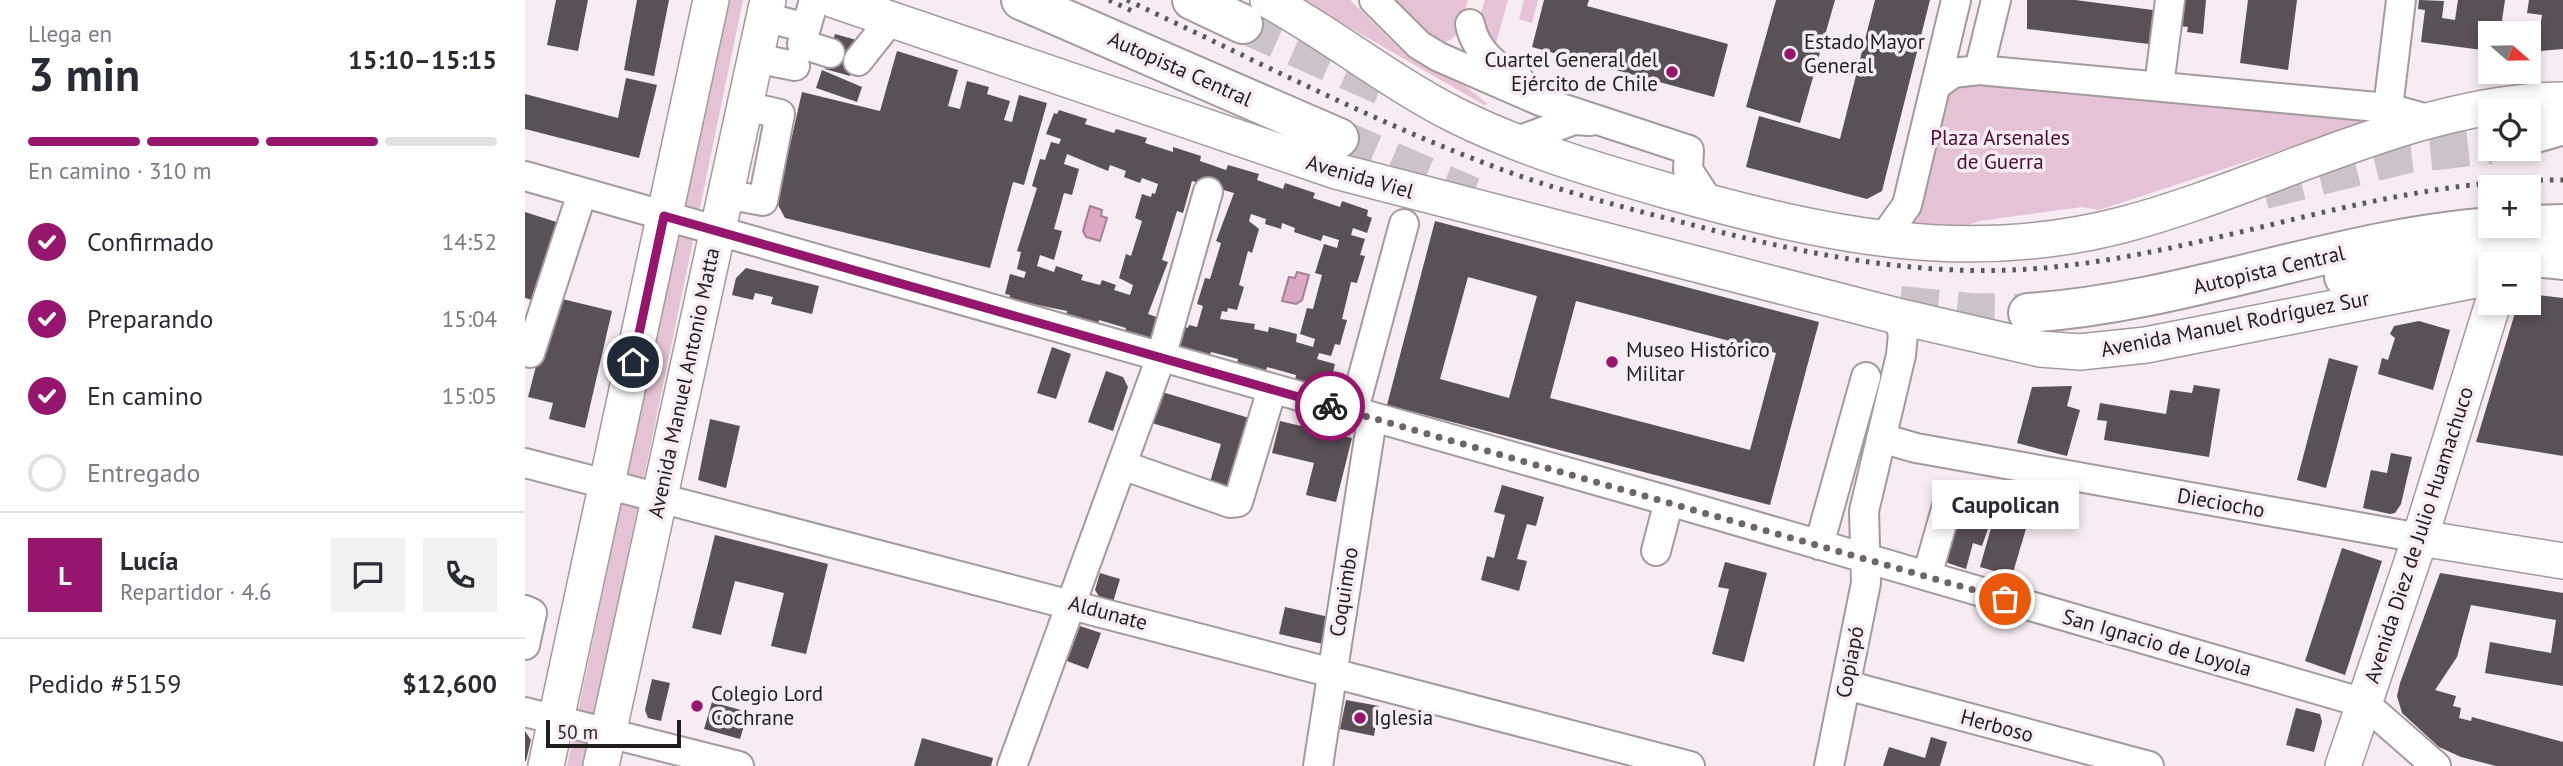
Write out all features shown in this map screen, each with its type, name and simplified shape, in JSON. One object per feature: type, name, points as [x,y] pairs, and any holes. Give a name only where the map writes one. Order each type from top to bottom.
[{"type":"highway","name":"Autopista Central","points":[[1021,0],[1339,138]]},
{"type":"highway","points":[[1192,0],[1255,12]]},
{"type":"highway","points":[[2541,131],[2563,125]]},
{"type":"highway","points":[[2541,144],[2563,144]]},
{"type":"highway","points":[[2541,225],[2563,224]]},
{"type":"highway","name":"Autopista Central","points":[[2028,313],[2116,304],[2396,239],[2478,228]]},
{"type":"highway","points":[[2116,304],[2221,299],[2445,260],[2517,257],[2563,260]]},
{"type":"main road","points":[[546,766],[540,716],[606,485],[711,0]]},
{"type":"main road","name":"Avenida Viel","points":[[834,0],[1336,171],[1897,316]]},
{"type":"main road","name":"Avenida Manuel Antonio Matta","points":[[605,750],[766,9]]},
{"type":"main road","points":[[1255,12],[1318,28],[1429,101],[1515,142],[1588,168],[1709,202],[1819,230],[1882,240],[1983,245],[2089,233],[2156,215],[2431,120],[2495,106],[2563,100]]},
{"type":"main road","points":[[2541,274],[2563,275]]},
{"type":"main road","name":"Avenida Manuel Rodríguez Sur","points":[[1897,316],[2039,349],[2101,351],[2182,339],[2478,278]]},
{"type":"main road","name":"Avenida Diez de Julio Huamachuco","points":[[2343,766],[2420,538],[2489,315]]},
{"type":"main road","name":"Dieciocho","points":[[2420,538],[2563,561]]},
{"type":"street","points":[[766,9],[806,28],[814,0]]},
{"type":"street","points":[[1374,0],[1419,45],[1486,79],[1604,123],[1689,150],[1688,170],[1709,202]]},
{"type":"street","points":[[1882,240],[1907,205],[1957,0]]},
{"type":"street","points":[[1979,70],[1996,0]]},
{"type":"street","points":[[2158,86],[2170,0]]},
{"type":"street","points":[[2388,108],[2401,0]]},
{"type":"street","points":[[1419,45],[1434,50],[1458,46],[1473,12]]},
{"type":"street","points":[[1473,12],[1477,44],[1496,65],[1571,111]]},
{"type":"street","points":[[858,61],[892,18]]},
{"type":"street","points":[[755,58],[812,53]]},
{"type":"street","points":[[1938,84],[1953,74],[1979,70],[2388,108],[2431,120]]},
{"type":"street","points":[[1515,142],[1574,120],[1604,123]]},
{"type":"street","name":"San Ignacio de Loyola","points":[[525,176],[1161,356],[1362,416],[1669,501],[2364,704],[2436,766]]},
{"type":"street","points":[[1012,766],[1161,356],[1208,191]]},
{"type":"street","points":[[530,353],[582,193]]},
{"type":"street","name":"Coquimbo","points":[[1318,766],[1332,673],[1362,416],[1404,224]]},
{"type":"street","name":"Copiapó","points":[[1829,766],[1866,583],[1862,523],[1901,355],[1903,334],[1897,316]]},
{"type":"street","points":[[1819,545],[1866,377]]},
{"type":"street","points":[[1122,465],[1230,503],[1238,502],[1272,389]]},
{"type":"street","name":"Dieciocho","points":[[1881,438],[1916,448],[2106,472],[2420,538]]},
{"type":"street","name":"Aldunate","points":[[525,463],[1072,603],[1690,766]]},
{"type":"street","points":[[1656,551],[1669,501]]},
{"type":"street","points":[[1927,576],[1946,509]]},
{"type":"street","points":[[525,610],[532,613],[533,619],[525,645]]},
{"type":"street","name":"Herboso","points":[[1846,685],[2148,766]]},
{"type":"street","points":[[540,716],[605,750],[739,766]]},
{"type":"green space","points":[[725,0],[743,0],[584,766],[567,766]]},
{"type":"green space","points":[[1302,0],[1350,0],[1399,48],[1465,86],[1488,104],[1484,105]]},
{"type":"green space","points":[[1383,0],[1468,0],[1457,33],[1453,38],[1440,43]]},
{"type":"green space","points":[[1485,0],[1508,0],[1494,50],[1479,19]]},
{"type":"green space","points":[[1524,0],[1538,0],[1532,23],[1519,19]]},
{"type":"green space","name":"Plaza Arsenales de Guerra","points":[[1996,81],[2360,117],[2361,124],[2099,210],[2082,207],[1979,221],[1966,226],[1912,225],[1944,88]]},
{"type":"shaded area","points":[[1090,206],[1102,210],[1101,216],[1107,218],[1100,241],[1086,237],[1083,231]]},
{"type":"shaded area","points":[[1297,272],[1309,275],[1302,300],[1296,304],[1282,301],[1289,277],[1295,278]]},
{"type":"building","points":[[556,0],[588,0],[578,51],[547,45]]},
{"type":"building","points":[[637,0],[669,0],[654,76],[624,70]]},
{"type":"building","name":"Cuartel General del Ejército de Chile","points":[[1544,0],[1589,0],[1587,6],[1728,44],[1714,97],[1532,47]]},
{"type":"building","name":"Estado Mayor General","points":[[1776,0],[1835,0],[1800,123],[1746,107]]},
{"type":"building","points":[[1875,0],[1930,0],[1882,191],[1867,199],[1746,167],[1759,116],[1840,139]]},
{"type":"building","points":[[2027,0],[2075,0],[2153,10],[2149,44],[2027,29]]},
{"type":"building","points":[[2183,0],[2206,0],[2203,34],[2187,32],[2188,27],[2180,26]]},
{"type":"building","points":[[2248,0],[2297,0],[2288,70],[2240,63]]},
{"type":"building","points":[[2419,0],[2444,1],[2442,18],[2455,20],[2458,0],[2505,0],[2502,21],[2478,21],[2478,49],[2421,42],[2425,10],[2418,9]]},
{"type":"building","points":[[2529,0],[2563,0],[2563,49],[2541,51],[2542,15],[2527,13]]},
{"type":"building","points":[[835,34],[860,41],[850,76],[825,69]]},
{"type":"building","points":[[897,51],[958,70],[948,106],[960,109],[967,81],[989,87],[987,94],[1010,101],[1004,120],[1012,122],[1019,95],[1047,103],[1024,185],[1013,182],[990,268],[785,218],[777,203],[802,92],[880,111]]},
{"type":"building","points":[[822,70],[862,87],[857,102],[816,88]]},
{"type":"building","points":[[626,78],[657,85],[639,158],[525,129],[525,94],[618,118]]},
{"type":"building","points":[[1059,110],[1087,119],[1085,124],[1114,133],[1116,129],[1147,138],[1145,143],[1173,152],[1173,147],[1201,156],[1200,161],[1226,170],[1228,165],[1259,174],[1257,180],[1283,189],[1285,183],[1315,193],[1313,198],[1340,207],[1342,201],[1368,210],[1367,216],[1372,218],[1367,233],[1353,228],[1351,235],[1365,239],[1360,255],[1365,256],[1357,283],[1351,282],[1342,319],[1347,320],[1340,345],[1335,344],[1331,356],[1319,353],[1317,359],[1335,364],[1330,385],[1324,383],[1323,389],[1295,381],[1296,375],[1267,367],[1265,373],[1237,364],[1238,359],[1211,352],[1209,357],[1179,348],[1181,343],[1154,336],[1153,341],[1125,332],[1126,328],[1099,320],[1098,325],[1066,316],[1067,311],[1009,299],[1010,295],[1005,294],[1010,274],[1024,278],[1026,272],[1017,269],[1021,252],[1017,251],[1037,188],[1032,186],[1040,159],[1045,160],[1051,142],[1059,144],[1061,139],[1046,134],[1054,113],[1057,114]],"holes":[[[1067,154],[1108,171],[1110,165],[1126,171],[1124,177],[1140,183],[1142,178],[1158,184],[1151,197],[1142,194],[1135,218],[1142,221],[1131,256],[1126,254],[1119,278],[1133,285],[1130,295],[1114,290],[1116,285],[1102,280],[1100,285],[1081,280],[1083,275],[1056,266],[1054,272],[1037,266],[1040,255],[1054,260],[1062,231],[1054,229],[1064,193],[1072,195],[1079,169],[1064,164]],[[1192,181],[1234,193],[1216,241],[1221,243],[1210,279],[1205,278],[1197,304],[1203,306],[1197,327],[1189,325],[1188,328],[1148,314],[1168,262],[1162,260],[1177,211],[1183,213]],[[1251,214],[1266,219],[1265,224],[1281,229],[1282,223],[1295,228],[1294,232],[1321,241],[1323,235],[1339,240],[1337,248],[1324,244],[1315,273],[1322,275],[1313,309],[1307,308],[1300,334],[1315,339],[1313,347],[1296,342],[1297,334],[1269,327],[1268,332],[1254,329],[1255,324],[1220,319],[1222,311],[1227,312],[1228,308],[1237,310],[1244,287],[1239,285],[1248,251],[1252,253],[1259,229],[1249,221]]]},
{"type":"building","points":[[525,212],[569,226],[563,241],[552,237],[546,255],[554,258],[539,302],[525,298]]},
{"type":"building","points":[[1435,221],[1819,322],[1770,505],[1387,405]],"holes":[[[1468,277],[1537,296],[1509,398],[1440,379]],[[1576,301],[1776,353],[1750,450],[1550,398]]]},
{"type":"building","points":[[746,268],[819,286],[812,314],[771,304],[773,297],[755,293],[753,300],[732,295],[736,278]]},
{"type":"building","points":[[2541,295],[2563,298],[2563,456],[2476,442],[2514,315],[2541,315]]},
{"type":"building","points":[[554,297],[612,311],[585,428],[549,419],[553,403],[528,397]]},
{"type":"building","points":[[2419,321],[2450,330],[2433,390],[2378,374],[2382,358],[2388,360],[2395,338],[2390,334],[2394,326]]},
{"type":"building","points":[[1052,347],[1071,354],[1056,399],[1037,393]]},
{"type":"building","points":[[2329,358],[2358,366],[2326,488],[2297,480]]},
{"type":"building","points":[[1106,371],[1123,377],[1128,387],[1113,431],[1088,422]]},
{"type":"building","points":[[2194,385],[2220,389],[2209,457],[2104,440],[2107,421],[2097,420],[2100,403],[2166,414],[2170,390],[2192,393]]},
{"type":"building","points":[[2072,386],[2067,406],[2080,410],[2067,456],[2017,443],[2032,387]]},
{"type":"building","points":[[1162,392],[1256,420],[1234,497],[1208,489],[1221,444],[1152,423]]},
{"type":"building","points":[[710,419],[740,426],[726,488],[698,480]]},
{"type":"building","points":[[1280,421],[1352,438],[1336,502],[1306,495],[1314,463],[1272,453]]},
{"type":"building","points":[[2391,453],[2412,457],[2401,504],[2395,513],[2390,514],[2363,508],[2371,470],[2387,473]]},
{"type":"building","points":[[1502,485],[1544,497],[1536,526],[1527,524],[1517,559],[1527,561],[1519,591],[1481,580],[1487,556],[1494,558],[1505,515],[1494,512]]},
{"type":"building","points":[[1971,495],[1989,500],[1981,526],[1988,529],[1982,546],[1973,543],[1966,569],[1945,562],[1961,497]]},
{"type":"building","points":[[2000,496],[2033,505],[2012,576],[1980,567]]},
{"type":"building","points":[[715,535],[828,564],[806,654],[771,646],[784,593],[735,581],[721,635],[692,628]]},
{"type":"building","points":[[2342,548],[2382,561],[2345,675],[2305,661]]},
{"type":"building","points":[[1725,562],[1767,573],[1744,662],[1712,654],[1729,589],[1718,587]]},
{"type":"building","points":[[1100,573],[1120,579],[1113,602],[1100,598],[1095,590]]},
{"type":"building","points":[[2440,573],[2563,593],[2563,686],[2485,673],[2490,642],[2551,653],[2556,620],[2471,605],[2457,657],[2435,690],[2456,696],[2453,706],[2461,708],[2459,718],[2471,721],[2472,717],[2563,742],[2563,766],[2496,766],[2461,757],[2439,747],[2402,713],[2397,696],[2400,683]]},
{"type":"building","points":[[1285,607],[1329,617],[1323,644],[1279,634]]},
{"type":"building","points":[[1080,626],[1101,633],[1088,669],[1067,661]]},
{"type":"building","points":[[652,679],[670,683],[661,721],[648,718],[645,710]]},
{"type":"building","name":"Iglesia","points":[[1346,700],[1379,706],[1374,736],[1340,729]]},
{"type":"building","points":[[712,702],[748,712],[740,739],[704,729]]},
{"type":"building","points":[[2296,708],[2320,714],[2322,722],[2314,752],[2286,745]]},
{"type":"building","points":[[525,731],[531,740],[526,761],[525,761]]},
{"type":"building","points":[[1931,737],[1947,742],[1940,766],[1883,766],[1889,747],[1925,758]]},
{"type":"building","points":[[922,738],[993,758],[991,766],[914,766]]},
{"type":"tunnel","points":[[1243,24],[1398,93]]},
{"type":"tunnel","points":[[1339,138],[1472,196]]},
{"type":"tunnel","points":[[2264,190],[2408,154],[2478,146]]},
{"type":"tunnel","points":[[1900,305],[1969,312],[2028,313]]},
{"type":"railway","points":[[1109,0],[1134,12]]},
{"type":"railway","points":[[1127,0],[1360,111],[1503,170],[1611,204],[1720,232],[1803,251],[1885,264],[1969,270],[2054,267],[2181,246],[2370,202],[2434,190],[2498,182],[2563,180]]},
{"type":"way so far","points":[[1330,406],[2005,599]]},
{"type":"place","name":"Estado Mayor General","points":[[1790,54]]},
{"type":"place","name":"Cuartel General del Ejército de Chile","points":[[1672,72]]},
{"type":"place","name":"Museo Histórico Militar","points":[[1612,362]]},
{"type":"place","name":"Caupolican","points":[[2005,599]]},
{"type":"place","name":"Colegio Lord Cochrane","points":[[697,706]]},
{"type":"place","name":"Iglesia","points":[[1360,718]]},
{"type":"route","points":[[633,362],[664,216],[1330,406]]}]
